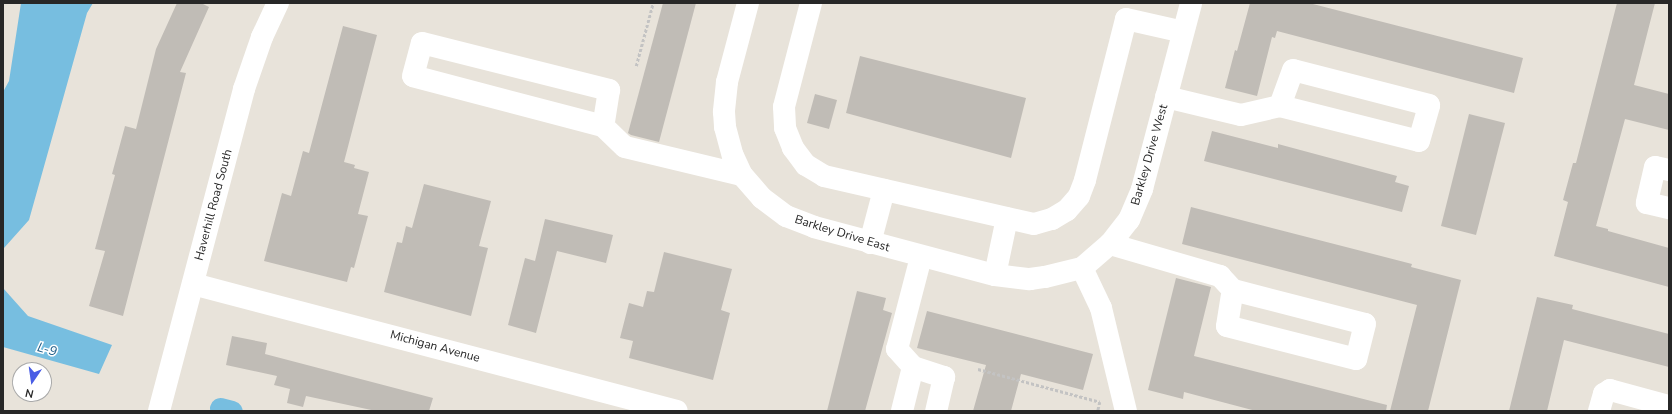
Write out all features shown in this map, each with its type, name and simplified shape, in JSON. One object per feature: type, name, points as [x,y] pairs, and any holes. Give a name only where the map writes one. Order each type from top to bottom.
[{"type":"street","name":"Haverhill Road South","points":[[159,411],[244,88],[262,37],[278,3]]},
{"type":"street","name":"Barkley Drive East","points":[[748,3],[727,82],[724,112],[728,142],[742,175],[762,198],[786,216],[814,227],[920,257]]},
{"type":"street","points":[[811,3],[784,107],[785,128],[793,148],[806,165],[824,176],[1034,224],[1052,219],[1067,210],[1079,196],[1085,180],[1126,19],[1183,32]]},
{"type":"street","name":"Barkley Drive West","points":[[920,257],[995,275],[1030,279],[1082,268],[1110,244],[1129,220],[1136,206],[1191,3]]},
{"type":"street","points":[[603,126],[609,90],[422,43],[413,76],[603,126],[625,147],[742,175]]},
{"type":"street","points":[[1166,97],[1241,115],[1280,106],[1419,141],[1429,105],[1293,70],[1280,106]]},
{"type":"street","points":[[1669,170],[1655,167],[1647,203],[1669,208]]},
{"type":"street","points":[[870,243],[884,190]]},
{"type":"street","points":[[995,275],[1007,218]]},
{"type":"street","points":[[1110,244],[1220,276],[1233,290],[1365,324],[1356,359],[1227,326],[1233,290]]},
{"type":"street","points":[[920,257],[897,349],[914,367],[944,377],[936,411]]},
{"type":"street","points":[[1082,268],[1101,308],[1126,411]]},
{"type":"street","name":"Michigan Avenue","points":[[193,284],[677,411]]},
{"type":"street","points":[[902,411],[914,367]]},
{"type":"street","points":[[1599,411],[1604,394],[1610,390],[1669,406]]},
{"type":"path","points":[[636,66],[653,3]]},
{"type":"path","points":[[978,369],[1100,402],[1098,411]]},
{"type":"water","points":[[21,3],[93,3],[87,13],[29,220],[4,248],[3,258],[3,92],[9,81]]},
{"type":"water","points":[[3,288],[28,316],[112,345],[99,374],[3,347]]},
{"type":"building","points":[[177,3],[201,3],[209,7],[180,72],[186,73],[123,316],[89,306],[105,251],[95,249],[115,175],[112,174],[125,126],[136,129],[156,49]]},
{"type":"building","points":[[663,3],[696,3],[659,142],[628,133]]},
{"type":"building","points":[[1250,3],[1309,3],[1523,58],[1514,93],[1277,31],[1275,38],[1272,37],[1257,96],[1225,88]]},
{"type":"building","points":[[1617,3],[1655,3],[1634,85],[1669,94],[1669,130],[1625,119],[1596,226],[1608,229],[1608,231],[1669,248],[1669,287],[1554,256],[1568,202],[1563,200],[1573,163],[1576,163]]},
{"type":"building","points":[[343,26],[377,35],[344,162],[355,165],[354,168],[369,172],[358,214],[368,216],[354,268],[351,267],[347,282],[264,261],[282,193],[291,196],[303,151],[309,153]]},
{"type":"building","points":[[860,56],[1026,98],[1011,158],[846,113]]},
{"type":"building","points":[[815,94],[837,100],[829,129],[807,123]]},
{"type":"building","points":[[1469,114],[1505,123],[1476,235],[1441,226]]},
{"type":"building","points":[[1212,131],[1278,148],[1278,144],[1397,176],[1395,182],[1409,186],[1402,212],[1204,161]]},
{"type":"building","points":[[424,184],[491,201],[479,246],[488,248],[471,316],[384,292],[397,242],[402,243],[406,226],[412,228]]},
{"type":"building","points":[[1191,207],[1412,264],[1411,267],[1461,280],[1428,411],[1390,411],[1417,305],[1182,244]]},
{"type":"building","points":[[545,219],[613,235],[606,263],[557,251],[536,333],[508,325],[525,258],[535,261]]},
{"type":"building","points":[[664,252],[732,269],[721,310],[730,313],[713,380],[629,358],[633,341],[620,338],[629,303],[643,307],[647,291],[654,292]]},
{"type":"building","points":[[1176,278],[1211,287],[1194,356],[1387,405],[1386,411],[1256,411],[1184,392],[1183,399],[1148,390]]},
{"type":"building","points":[[857,291],[886,298],[883,310],[892,313],[865,411],[827,411]]},
{"type":"building","points":[[1537,297],[1573,305],[1572,309],[1669,334],[1669,367],[1564,340],[1547,411],[1509,411]]},
{"type":"building","points":[[927,311],[1093,354],[1083,390],[1021,374],[1011,411],[973,411],[986,365],[917,348]]},
{"type":"building","points":[[232,336],[267,343],[265,354],[433,398],[429,411],[376,411],[306,396],[303,407],[287,403],[290,389],[274,385],[277,376],[226,365]]},
{"type":"waterway","name":"L-9","points":[[220,408],[232,411]]}]
